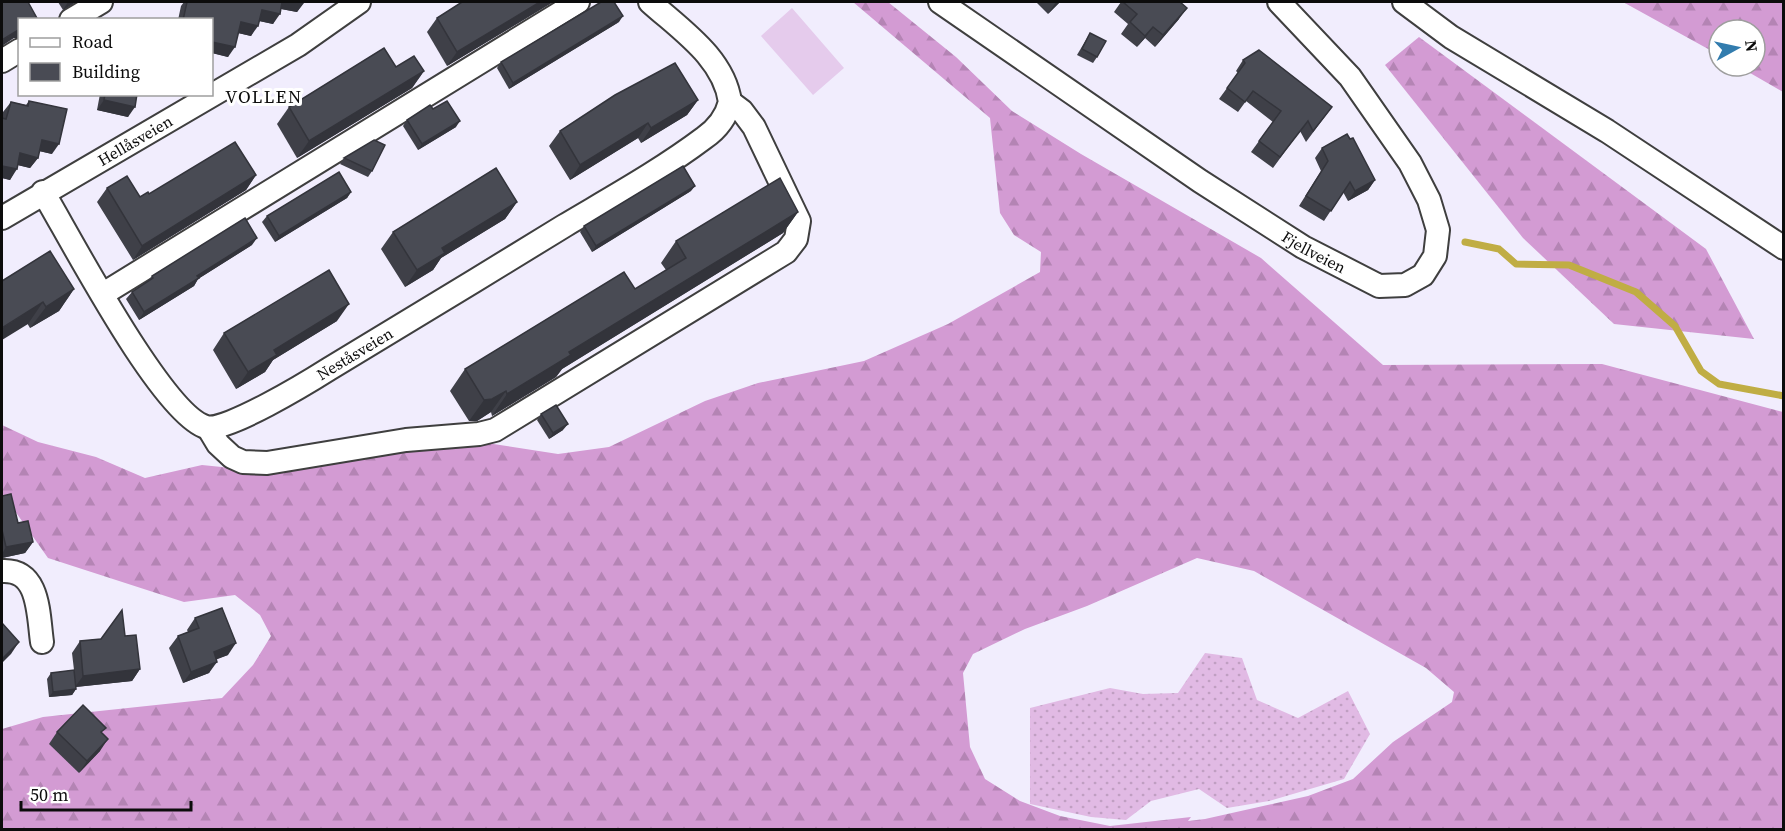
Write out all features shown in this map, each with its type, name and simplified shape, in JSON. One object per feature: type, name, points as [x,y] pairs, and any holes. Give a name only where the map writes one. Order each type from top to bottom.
[{"type":"street","points":[[74,18],[101,2]]},
{"type":"street","name":"Hellåsveien","points":[[213,94],[298,45],[359,2]]},
{"type":"street","points":[[103,294],[578,2]]},
{"type":"street","points":[[44,192],[103,294],[165,393],[195,423],[209,429],[218,444],[232,457],[243,462],[267,463],[406,440],[495,430],[786,252],[796,239],[799,221],[754,127],[742,111],[730,102],[728,89],[714,61],[650,2]]},
{"type":"street","name":"Fjellveien","points":[[940,2],[1190,174],[1304,248],[1379,286],[1405,285],[1423,275],[1434,256],[1438,230],[1429,200],[1410,163],[1350,77],[1279,2]]},
{"type":"street","points":[[1404,2],[1451,37],[1607,131],[1784,248]]},
{"type":"street","points":[[2,61],[18,51]]},
{"type":"street","name":"Hellåsveien","points":[[2,218],[210,96]]},
{"type":"street","name":"Neståsveien","points":[[209,429],[282,398],[664,165],[705,138],[721,123],[730,102]]},
{"type":"street","points":[[2,571],[22,574],[31,583],[42,642]]},
{"type":"shaded area","points":[[792,8],[844,68],[813,95],[761,36]]},
{"type":"shaded area","points":[[1205,653],[1242,658],[1257,700],[1298,718],[1348,691],[1370,734],[1344,779],[1269,801],[1227,808],[1199,789],[1151,801],[1126,820],[1091,817],[1030,804],[1030,708],[1110,688],[1143,694],[1178,693]]},
{"type":"green space","points":[[853,2],[888,2],[956,57],[1012,111],[1081,154],[1261,258],[1383,365],[1602,364],[1783,412],[1783,829],[2,829],[2,729],[43,717],[222,698],[253,665],[271,636],[260,615],[235,595],[184,602],[48,558],[10,504],[2,502],[2,425],[38,442],[96,457],[145,478],[202,465],[281,473],[390,451],[480,442],[558,454],[609,447],[705,401],[758,383],[864,361],[948,324],[1040,272],[1041,252],[1014,235],[1000,213],[990,118]],"holes":[[[1197,558],[1254,571],[1426,668],[1454,692],[1452,702],[1393,742],[1353,779],[1308,796],[1205,819],[1188,821],[1191,817],[1110,826],[1060,816],[1020,801],[985,779],[970,747],[963,673],[973,654],[1025,629],[1087,606]]]},
{"type":"green space","points":[[1623,2],[1783,2],[1783,92],[1759,78],[1767,78],[1767,18],[1707,18],[1707,48]]},
{"type":"green space","points":[[1419,37],[1706,249],[1754,339],[1614,324],[1523,238],[1385,65]]},
{"type":"building","points":[[2,2],[28,2],[37,18],[18,18],[18,30],[2,40]]},
{"type":"building","points":[[187,2],[282,2],[280,14],[262,10],[258,26],[241,22],[235,47],[213,42],[213,18],[183,18]]},
{"type":"building","points":[[462,2],[540,2],[457,52],[437,18]]},
{"type":"building","points":[[601,2],[614,2],[623,16],[513,83],[501,62]]},
{"type":"building","points":[[1123,2],[1180,2],[1187,8],[1163,35],[1153,27],[1145,36],[1130,22],[1137,14]]},
{"type":"building","points":[[1090,33],[1106,41],[1097,57],[1082,49]]},
{"type":"building","points":[[384,48],[396,67],[414,56],[424,71],[309,141],[289,107]]},
{"type":"building","points":[[1259,50],[1332,107],[1313,131],[1308,121],[1280,157],[1259,141],[1281,111],[1253,91],[1245,102],[1227,88],[1245,63],[1243,60]]},
{"type":"building","points":[[675,63],[698,100],[651,128],[648,123],[580,165],[560,131],[615,95]]},
{"type":"building","points":[[105,96],[137,96],[135,107],[104,100]]},
{"type":"building","points":[[29,101],[67,109],[59,144],[42,140],[38,158],[20,153],[17,169],[2,166],[2,118],[6,119],[11,102],[28,106]]},
{"type":"building","points":[[447,101],[460,121],[422,144],[407,120],[430,105],[433,109]]},
{"type":"building","points":[[1347,134],[1350,139],[1353,138],[1375,180],[1355,191],[1350,182],[1331,211],[1306,196],[1328,161],[1322,148]]},
{"type":"building","points":[[374,140],[385,145],[372,171],[344,158]]},
{"type":"building","points":[[235,142],[256,175],[142,246],[107,188],[127,176],[140,197],[148,192],[149,194]]},
{"type":"building","points":[[683,166],[695,186],[596,246],[584,226]]},
{"type":"building","points":[[496,168],[517,202],[442,248],[445,253],[417,270],[393,232]]},
{"type":"building","points":[[339,172],[351,192],[279,236],[267,216]]},
{"type":"building","points":[[780,178],[798,212],[569,352],[571,355],[507,394],[506,391],[492,399],[484,400],[465,369],[624,272],[635,289],[686,258],[676,241]]},
{"type":"building","points":[[245,218],[257,238],[144,312],[132,292],[153,278],[152,276]]},
{"type":"building","points":[[50,251],[74,289],[46,307],[43,302],[2,328],[2,281]]},
{"type":"building","points":[[329,270],[349,304],[274,350],[277,355],[248,372],[224,333]]},
{"type":"building","points":[[556,405],[568,424],[553,433],[541,414]]},
{"type":"building","points":[[11,494],[18,523],[28,521],[33,542],[6,547],[2,530],[2,496]]},
{"type":"building","points":[[222,608],[236,643],[214,652],[217,662],[191,672],[178,636],[199,628],[195,618]]},
{"type":"building","points":[[122,610],[125,636],[136,635],[140,669],[83,676],[80,641],[101,639]]},
{"type":"building","points":[[2,623],[19,642],[2,659]]},
{"type":"building","points":[[74,670],[76,689],[53,692],[51,673]]},
{"type":"building","points":[[83,705],[106,728],[101,732],[108,739],[87,761],[57,732]]},
{"type":"waterway","points":[[1465,242],[1499,249],[1516,264],[1569,265],[1636,292],[1675,326],[1701,371],[1719,384],[1784,396]]},
{"type":"district","name":"VOLLEN","points":[[264,96]]}]
